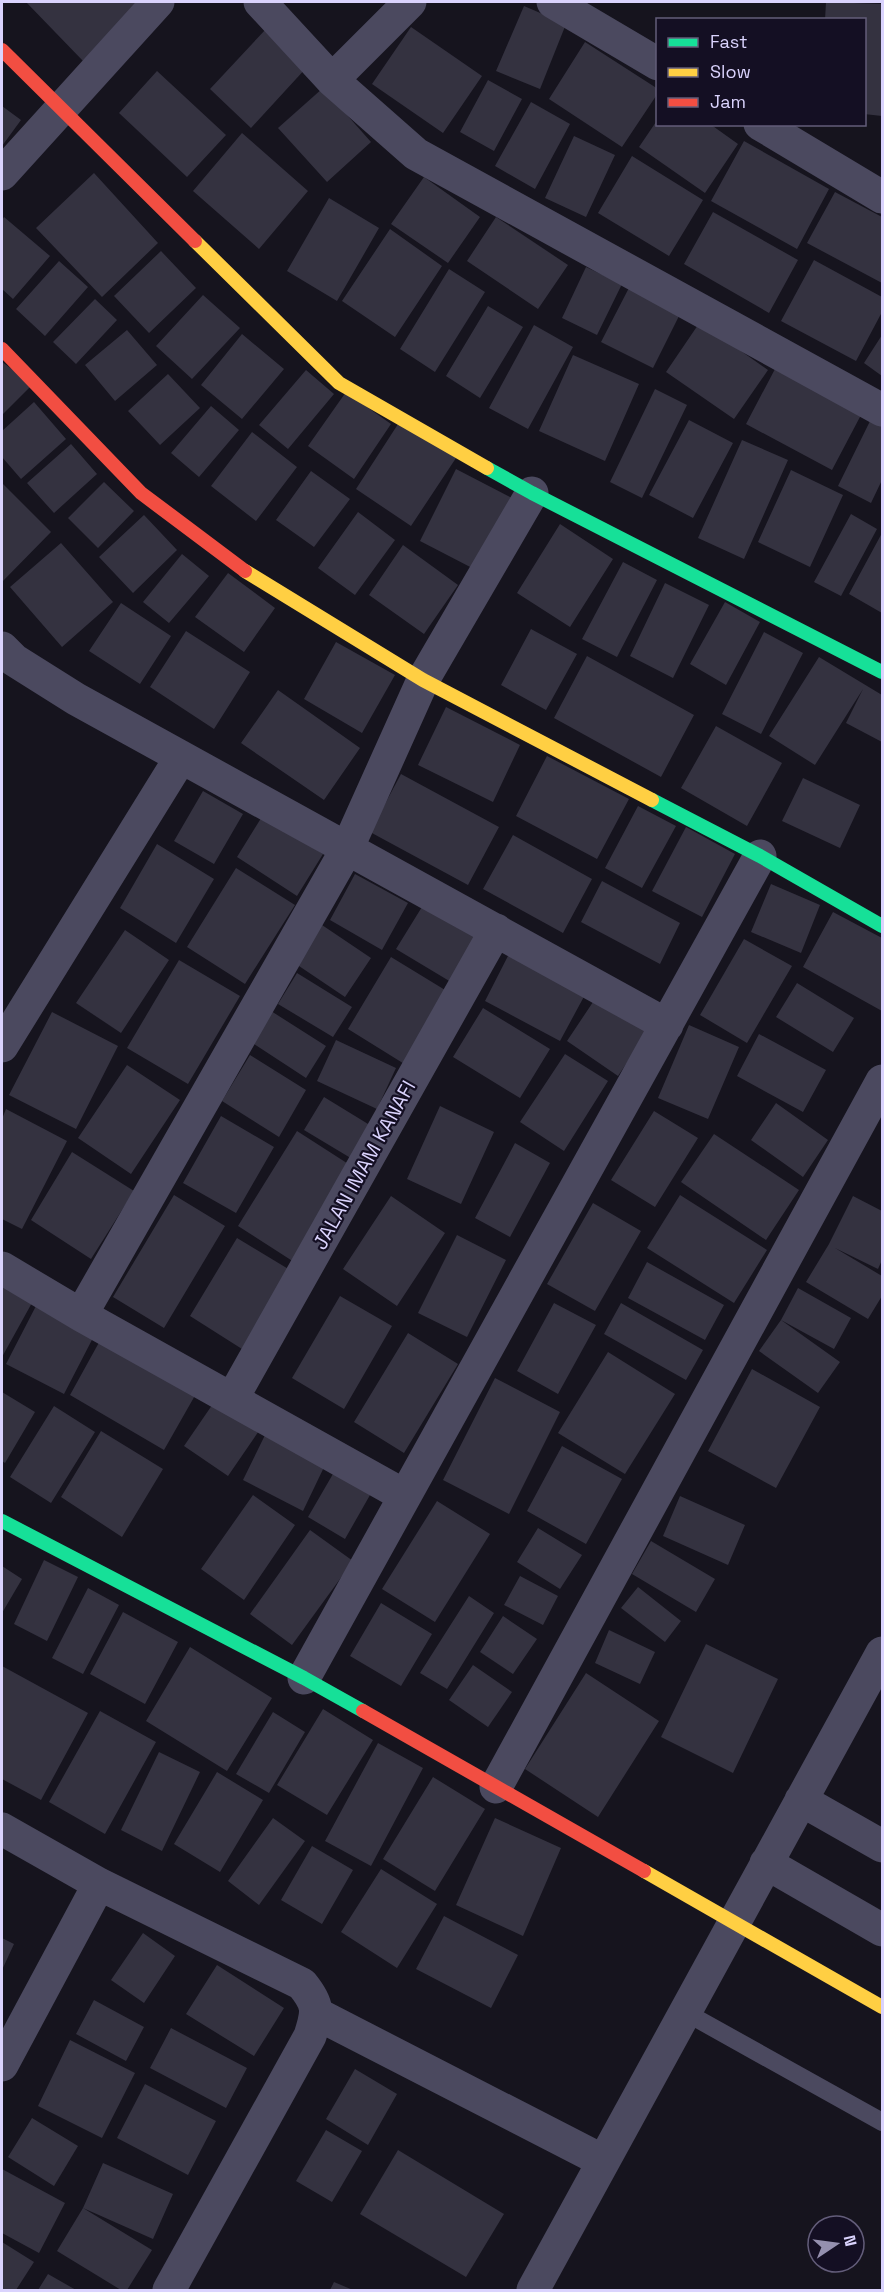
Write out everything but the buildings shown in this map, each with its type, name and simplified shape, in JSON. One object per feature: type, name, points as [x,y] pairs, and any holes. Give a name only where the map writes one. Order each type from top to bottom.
[{"type":"street","points":[[2,174],[158,2]]},
{"type":"street","points":[[260,2],[332,80],[416,154],[882,410]]},
{"type":"street","points":[[332,80],[410,2]]},
{"type":"street","points":[[553,2],[656,63]]},
{"type":"street","points":[[2,50],[339,383],[532,493],[882,672]]},
{"type":"street","points":[[763,126],[882,197]]},
{"type":"street","points":[[2,349],[141,493],[248,573],[423,680],[760,856],[882,926]]},
{"type":"street","points":[[81,1315],[347,849],[423,680],[532,493]]},
{"type":"street","points":[[2,648],[14,660],[76,699],[667,1024]]},
{"type":"street","points":[[4,1037],[181,757]]},
{"type":"street","points":[[304,1678],[760,856]]},
{"type":"street","name":"JALAN IMAM KANAFI","points":[[232,1399],[496,930]]},
{"type":"street","points":[[496,1787],[882,1081]]},
{"type":"street","points":[[2,1268],[81,1315],[405,1496]]},
{"type":"street","points":[[2,1521],[304,1678],[882,2007]]},
{"type":"street","points":[[533,2290],[882,1653]]},
{"type":"street","points":[[801,1800],[882,1846]]},
{"type":"street","points":[[2,1829],[99,1884],[302,1984],[314,1999],[317,2014],[310,2036],[170,2290]]},
{"type":"street","points":[[766,1863],[882,1930]]},
{"type":"street","points":[[2,2065],[99,1884]]},
{"type":"street","points":[[317,2014],[603,2162]]},
{"type":"lane","points":[[685,2012],[882,2122]]},
{"type":"traffic: fast","points":[[487,468],[882,672]]},
{"type":"traffic: fast","points":[[652,800],[760,856],[882,926]]},
{"type":"traffic: fast","points":[[2,1521],[363,1711]]},
{"type":"traffic: slow","points":[[195,241],[339,383],[487,468]]},
{"type":"traffic: slow","points":[[245,571],[423,680],[652,800]]},
{"type":"traffic: slow","points":[[644,1871],[882,2007]]},
{"type":"traffic: jam","points":[[2,50],[195,241]]},
{"type":"traffic: jam","points":[[2,349],[141,493],[245,571]]},
{"type":"traffic: jam","points":[[363,1711],[644,1871]]}]
